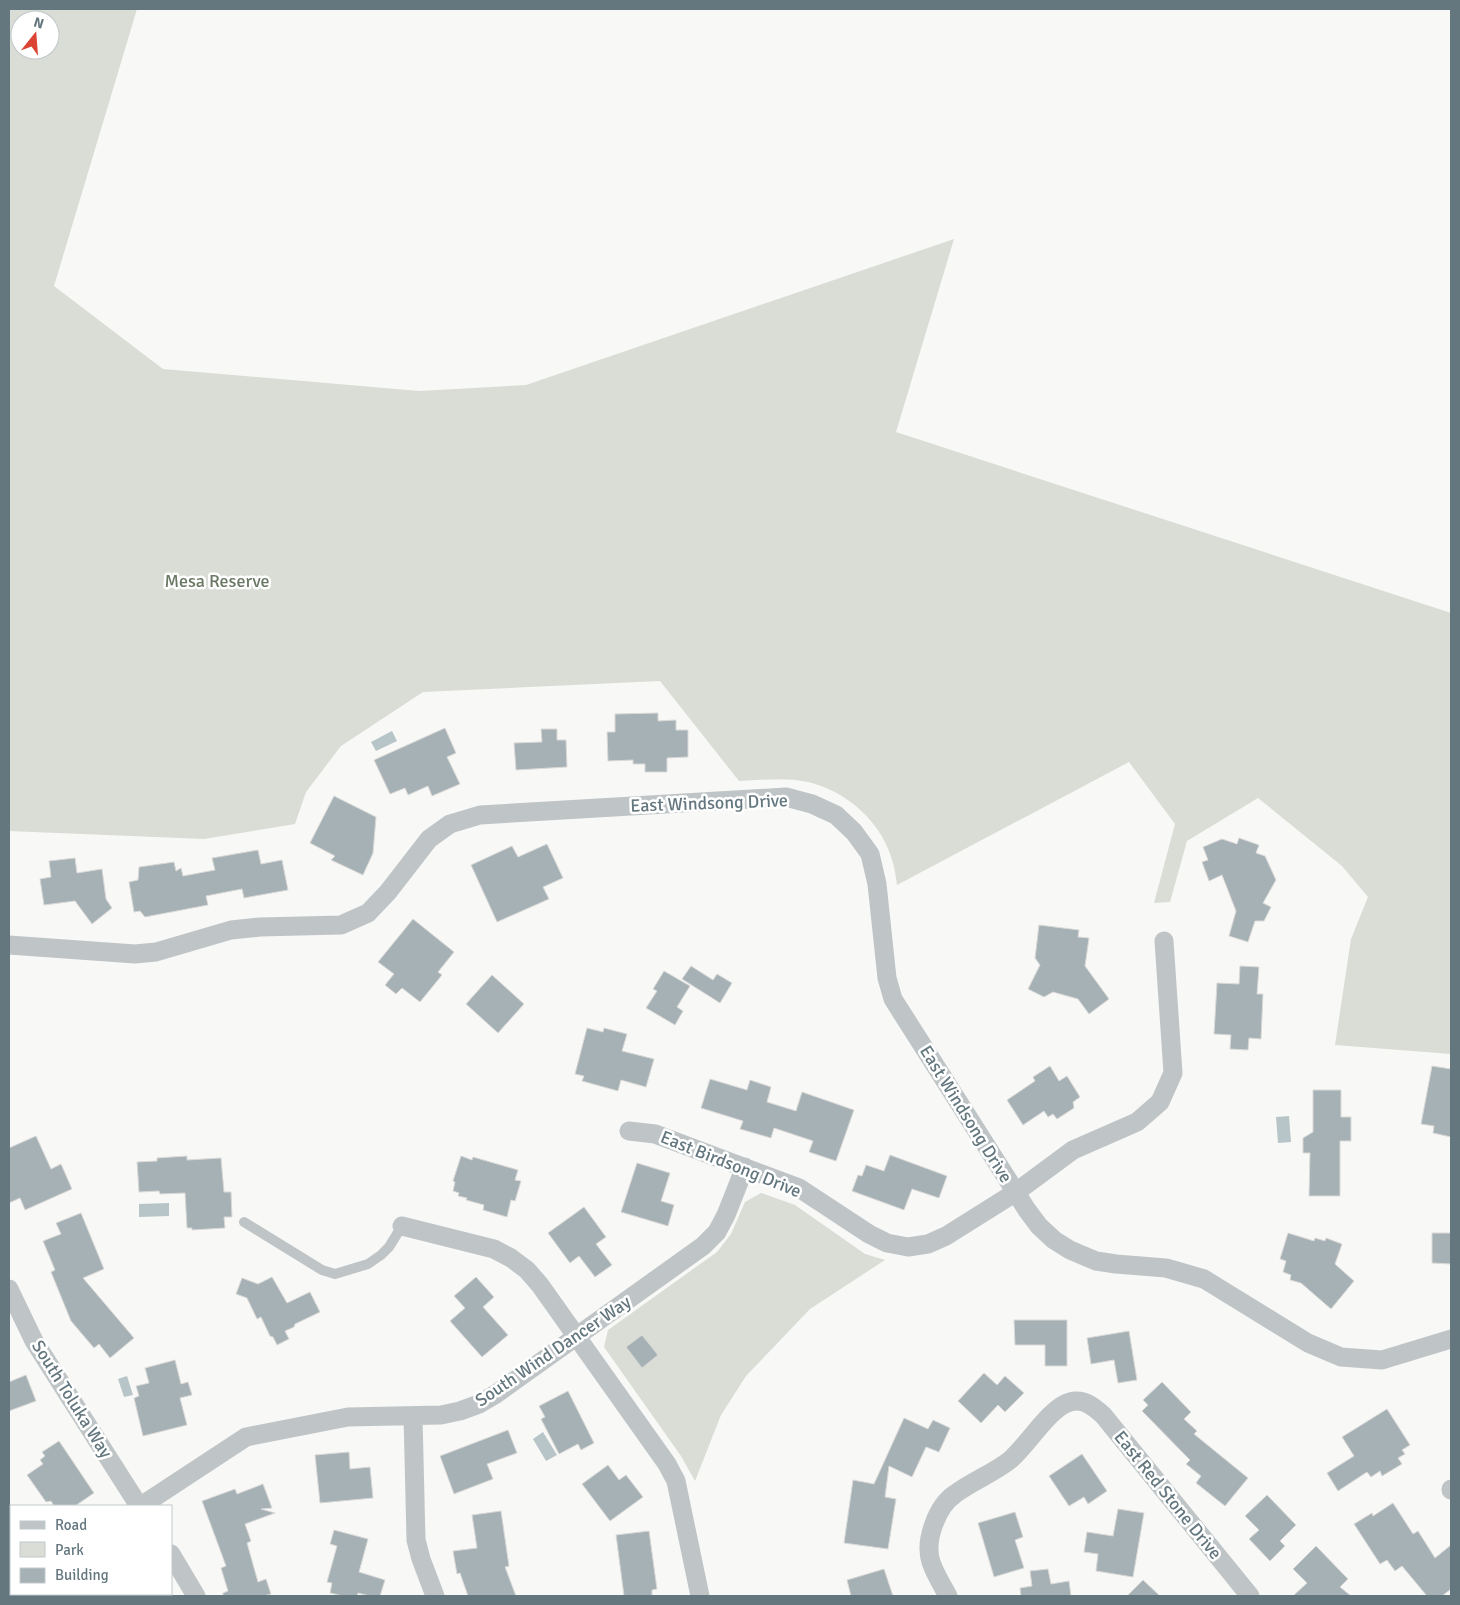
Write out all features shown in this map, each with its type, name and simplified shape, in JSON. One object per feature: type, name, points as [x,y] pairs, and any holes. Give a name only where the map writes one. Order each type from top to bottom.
[{"type":"street","name":"East Windsong Drive","points":[[9,945],[135,954],[156,952],[231,930],[260,927],[340,925],[368,912],[388,892],[429,839],[450,824],[480,815],[786,797],[812,804],[836,815],[854,832],[870,854],[876,884],[886,978],[893,999],[1016,1192],[1040,1226],[1054,1240],[1070,1250],[1096,1261],[1166,1268],[1204,1279],[1308,1343],[1341,1357],[1382,1360],[1451,1339]]},
{"type":"street","name":"East Birdsong Drive","points":[[629,1131],[656,1134],[799,1188],[887,1243],[908,1246],[928,1244],[946,1236],[1016,1192],[1073,1150],[1137,1122],[1160,1102],[1173,1073],[1164,941]]},
{"type":"street","name":"South Wind Dancer Way","points":[[142,1505],[246,1437],[348,1417],[441,1415],[479,1404],[496,1394],[704,1246],[717,1232],[745,1167]]},
{"type":"street","points":[[402,1226],[494,1249],[511,1258],[527,1270],[540,1285],[667,1464],[676,1481],[700,1596]]},
{"type":"street","name":"South Toluka Way","points":[[9,1289],[34,1341],[139,1505]]},
{"type":"street","name":"East Red Stone Drive","points":[[948,1596],[930,1560],[930,1541],[934,1522],[942,1506],[953,1494],[1010,1460],[1054,1412],[1068,1402],[1079,1401],[1090,1404],[1103,1415],[1250,1596]]},
{"type":"street","points":[[413,1416],[416,1540],[420,1559],[435,1596]]},
{"type":"street","points":[[172,1556],[196,1596]]},
{"type":"lane","points":[[244,1222],[322,1270],[335,1274],[368,1264],[381,1255],[389,1247],[402,1226]]},
{"type":"green space","name":"Mesa Reserve","points":[[9,9],[137,9],[54,286],[163,369],[419,391],[526,385],[954,239],[896,432],[1451,613],[1451,1054],[1335,1045],[1351,939],[1368,897],[1342,866],[1258,798],[1187,841],[1170,902],[1154,903],[1175,824],[1129,762],[897,885],[894,866],[888,848],[872,822],[861,811],[836,793],[822,786],[800,780],[739,781],[660,681],[423,692],[341,746],[306,792],[295,824],[204,839],[9,831]]},
{"type":"green space","points":[[761,1193],[795,1205],[865,1254],[885,1260],[810,1309],[746,1376],[721,1415],[695,1481],[681,1456],[604,1347],[608,1330],[717,1252],[731,1234],[745,1202]]},
{"type":"shaded area","points":[[392,731],[397,741],[376,751],[371,742]]},
{"type":"shaded area","points":[[1289,1116],[1291,1142],[1278,1143],[1276,1117]]},
{"type":"shaded area","points":[[169,1203],[169,1216],[139,1217],[139,1204]]},
{"type":"shaded area","points":[[127,1376],[133,1395],[124,1397],[118,1379]]},
{"type":"shaded area","points":[[543,1432],[557,1455],[546,1461],[533,1439]]},
{"type":"building","points":[[658,713],[658,721],[676,720],[676,730],[688,730],[688,757],[667,758],[667,772],[645,772],[645,764],[633,764],[633,760],[608,761],[607,732],[615,732],[615,714]]},
{"type":"building","points":[[445,728],[456,753],[447,757],[460,784],[432,796],[428,786],[408,795],[405,788],[390,794],[374,760]]},
{"type":"building","points":[[541,729],[557,729],[557,740],[566,740],[567,767],[516,770],[514,743],[542,742]]},
{"type":"building","points":[[334,796],[376,817],[373,853],[363,875],[331,860],[335,856],[310,843]]},
{"type":"building","points":[[1239,838],[1259,845],[1256,853],[1265,856],[1276,880],[1263,903],[1271,907],[1264,921],[1255,921],[1248,942],[1229,936],[1236,911],[1222,875],[1209,881],[1202,862],[1208,860],[1203,847],[1222,839],[1237,844]]},
{"type":"building","points":[[547,844],[563,878],[543,887],[549,899],[497,922],[471,865],[512,846],[518,857]]},
{"type":"building","points":[[258,850],[261,864],[282,860],[288,890],[244,898],[242,889],[206,896],[208,905],[145,917],[140,911],[134,912],[129,882],[138,880],[139,867],[174,862],[176,871],[181,868],[183,876],[215,870],[212,858]]},
{"type":"building","points":[[75,858],[77,873],[102,869],[106,899],[112,908],[92,924],[75,901],[44,905],[40,879],[51,877],[49,861]]},
{"type":"building","points":[[413,919],[454,952],[438,972],[442,975],[420,1002],[402,988],[396,994],[385,985],[394,974],[378,962]]},
{"type":"building","points":[[1039,925],[1079,930],[1078,937],[1089,938],[1085,966],[1109,999],[1089,1014],[1078,999],[1053,992],[1044,997],[1028,989],[1040,965],[1035,958]]},
{"type":"building","points":[[691,966],[713,980],[717,974],[732,983],[720,1003],[682,979]]},
{"type":"building","points":[[1240,966],[1259,967],[1257,994],[1263,994],[1261,1039],[1249,1038],[1248,1050],[1230,1049],[1231,1035],[1214,1034],[1217,983],[1239,984]]},
{"type":"building","points":[[664,971],[690,986],[677,1007],[683,1011],[675,1025],[646,1008],[657,991],[653,989]]},
{"type":"building","points":[[492,975],[524,1004],[498,1033],[466,1004]]},
{"type":"building","points":[[587,1028],[603,1032],[604,1028],[627,1034],[622,1051],[654,1059],[646,1087],[621,1080],[618,1091],[582,1081],[584,1076],[575,1074]]},
{"type":"building","points":[[1050,1066],[1059,1081],[1067,1076],[1080,1097],[1073,1102],[1074,1108],[1057,1119],[1053,1114],[1048,1117],[1044,1111],[1023,1125],[1007,1100],[1035,1081],[1033,1077]]},
{"type":"building","points":[[1432,1066],[1451,1069],[1451,1137],[1433,1133],[1434,1126],[1421,1124]]},
{"type":"building","points":[[710,1079],[747,1090],[750,1080],[771,1087],[767,1102],[796,1111],[802,1092],[854,1110],[836,1161],[809,1152],[813,1141],[774,1128],[771,1138],[740,1129],[743,1121],[701,1108]]},
{"type":"building","points":[[1313,1090],[1341,1090],[1341,1117],[1351,1117],[1351,1141],[1340,1141],[1340,1196],[1309,1196],[1310,1153],[1303,1153],[1303,1138],[1313,1132]]},
{"type":"building","points":[[36,1136],[51,1169],[61,1164],[72,1189],[25,1210],[20,1198],[9,1203],[9,1148]]},
{"type":"building","points":[[890,1155],[947,1176],[939,1198],[912,1189],[904,1210],[852,1191],[858,1175],[862,1176],[866,1165],[884,1171]]},
{"type":"building","points":[[187,1156],[187,1160],[221,1158],[224,1192],[231,1192],[232,1217],[224,1217],[225,1228],[192,1230],[192,1228],[187,1228],[185,1193],[160,1194],[159,1191],[139,1192],[137,1162],[157,1161],[157,1158]]},
{"type":"building","points":[[461,1156],[472,1160],[473,1157],[518,1170],[515,1180],[521,1181],[515,1201],[511,1200],[507,1217],[483,1210],[484,1205],[466,1200],[467,1198],[458,1196],[459,1193],[453,1191],[455,1182],[453,1181]]},
{"type":"building","points":[[637,1163],[670,1173],[661,1201],[674,1205],[668,1226],[621,1212]]},
{"type":"building","points":[[584,1207],[606,1237],[596,1244],[612,1265],[595,1277],[579,1256],[570,1263],[548,1233]]},
{"type":"building","points":[[81,1213],[104,1269],[83,1278],[134,1338],[110,1358],[99,1344],[94,1348],[71,1321],[51,1272],[55,1270],[43,1241],[61,1234],[56,1223]]},
{"type":"building","points":[[1288,1233],[1314,1241],[1315,1238],[1325,1241],[1326,1238],[1342,1244],[1335,1264],[1354,1281],[1331,1309],[1301,1283],[1290,1280],[1291,1275],[1283,1272],[1286,1261],[1280,1259]]},
{"type":"building","points":[[1432,1233],[1451,1233],[1451,1264],[1432,1263]]},
{"type":"building","points":[[272,1277],[287,1303],[310,1292],[320,1312],[285,1331],[289,1339],[277,1345],[273,1337],[270,1336],[261,1317],[257,1319],[247,1298],[236,1294],[242,1278],[258,1284]]},
{"type":"building","points":[[476,1277],[494,1297],[483,1307],[508,1335],[482,1357],[450,1321],[465,1308],[454,1296]]},
{"type":"building","points":[[1014,1320],[1067,1320],[1067,1366],[1045,1366],[1045,1345],[1015,1345]]},
{"type":"building","points":[[1129,1331],[1137,1380],[1118,1383],[1114,1360],[1091,1364],[1087,1338]]},
{"type":"building","points":[[642,1335],[658,1355],[642,1368],[626,1347]]},
{"type":"building","points":[[175,1360],[181,1384],[188,1382],[192,1395],[180,1398],[187,1425],[143,1436],[134,1398],[139,1396],[136,1386],[149,1383],[145,1368]]},
{"type":"building","points":[[984,1373],[997,1385],[1005,1376],[1024,1393],[1005,1412],[998,1405],[981,1423],[958,1401]]},
{"type":"building","points":[[26,1375],[36,1401],[9,1411],[9,1382]]},
{"type":"building","points":[[1162,1382],[1191,1412],[1184,1419],[1197,1431],[1194,1434],[1248,1478],[1225,1506],[1196,1483],[1201,1476],[1186,1464],[1190,1460],[1142,1411],[1148,1405],[1143,1400]]},
{"type":"building","points":[[568,1391],[594,1443],[581,1450],[578,1444],[559,1454],[541,1419],[545,1417],[539,1406]]},
{"type":"building","points":[[1387,1409],[1410,1445],[1402,1450],[1405,1454],[1398,1458],[1402,1464],[1382,1476],[1380,1471],[1371,1477],[1367,1472],[1338,1491],[1327,1473],[1354,1456],[1342,1437]]},
{"type":"building","points":[[904,1418],[928,1429],[933,1420],[950,1428],[939,1452],[926,1447],[912,1477],[889,1466],[885,1497],[896,1499],[888,1549],[844,1543],[853,1480],[874,1484]]},
{"type":"building","points":[[508,1430],[517,1453],[487,1464],[493,1479],[454,1494],[440,1456]]},
{"type":"building","points":[[59,1441],[94,1493],[76,1505],[53,1505],[51,1501],[46,1502],[27,1475],[43,1464],[40,1460],[45,1456],[42,1452]]},
{"type":"building","points":[[349,1452],[350,1469],[370,1467],[373,1498],[320,1503],[315,1455]]},
{"type":"building","points":[[1082,1454],[1107,1491],[1088,1504],[1084,1497],[1069,1506],[1049,1476]]},
{"type":"building","points":[[608,1465],[619,1480],[626,1475],[643,1497],[610,1521],[582,1484]]},
{"type":"building","points":[[263,1484],[272,1508],[261,1509],[275,1513],[245,1524],[251,1541],[247,1543],[258,1582],[266,1579],[271,1594],[263,1596],[223,1596],[223,1593],[228,1591],[221,1568],[226,1566],[202,1501],[235,1489],[237,1494]]},
{"type":"building","points":[[1267,1495],[1296,1525],[1280,1541],[1285,1546],[1270,1561],[1249,1539],[1259,1530],[1245,1516]]},
{"type":"building","points":[[1393,1503],[1413,1534],[1418,1531],[1435,1558],[1451,1545],[1451,1589],[1442,1596],[1427,1596],[1402,1566],[1395,1571],[1387,1560],[1380,1564],[1354,1524],[1372,1513],[1373,1516]]},
{"type":"building","points":[[1118,1509],[1144,1513],[1133,1577],[1096,1571],[1098,1554],[1084,1552],[1087,1532],[1113,1536]]},
{"type":"building","points":[[501,1511],[509,1566],[505,1567],[516,1596],[468,1596],[460,1573],[457,1574],[453,1551],[477,1548],[472,1515]]},
{"type":"building","points":[[1015,1512],[1023,1537],[1015,1540],[1024,1568],[994,1577],[978,1523]]},
{"type":"building","points":[[334,1530],[368,1539],[359,1572],[385,1580],[380,1596],[358,1593],[357,1596],[343,1596],[330,1593],[332,1583],[327,1582],[337,1546],[330,1544]]},
{"type":"building","points":[[649,1531],[657,1589],[652,1590],[652,1596],[624,1596],[616,1535]]},
{"type":"building","points":[[1316,1546],[1348,1579],[1340,1587],[1351,1596],[1293,1596],[1307,1583],[1293,1569]]},
{"type":"building","points":[[884,1569],[893,1596],[851,1596],[847,1580]]},
{"type":"building","points":[[1048,1569],[1051,1584],[1069,1581],[1071,1596],[1021,1596],[1020,1588],[1032,1586],[1030,1571]]},
{"type":"building","points":[[1143,1580],[1160,1596],[1127,1596]]}]
